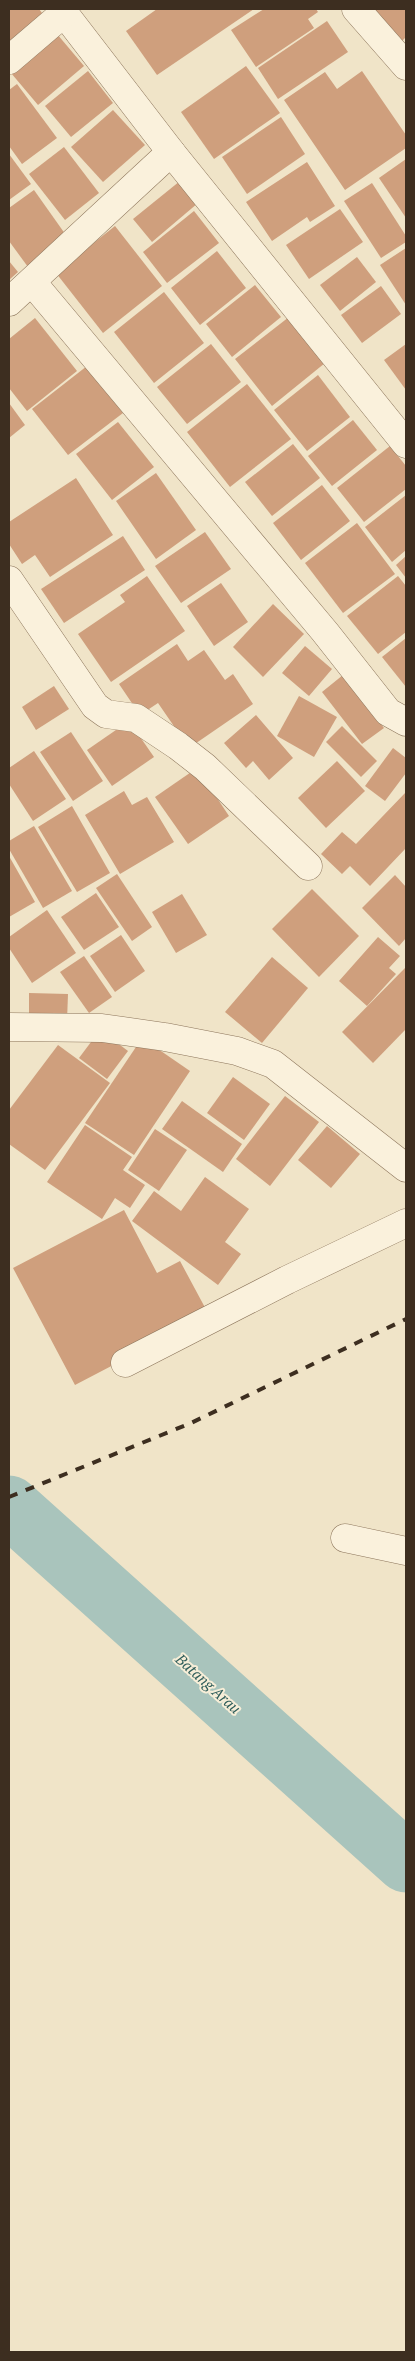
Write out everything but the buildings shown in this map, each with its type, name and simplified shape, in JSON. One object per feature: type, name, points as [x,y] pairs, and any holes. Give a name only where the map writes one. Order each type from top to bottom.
[{"type":"street","points":[[356,9],[406,66]]},
{"type":"street","points":[[9,60],[62,11],[171,152],[406,444]]},
{"type":"street","points":[[9,302],[171,152]]},
{"type":"street","points":[[32,282],[324,632],[388,712],[406,722]]},
{"type":"street","points":[[9,580],[95,706],[106,714],[136,718],[192,756],[308,866]]},
{"type":"street","points":[[9,1026],[102,1028],[165,1037],[237,1051],[273,1064],[406,1168]]},
{"type":"street","points":[[125,1363],[287,1280],[406,1223]]},
{"type":"street","points":[[345,1538],[406,1551]]},
{"type":"waterway","name":"Batang Arau","points":[[9,1506],[406,1862]]},
{"type":"railway","points":[[9,1497],[191,1423],[406,1319]]}]
